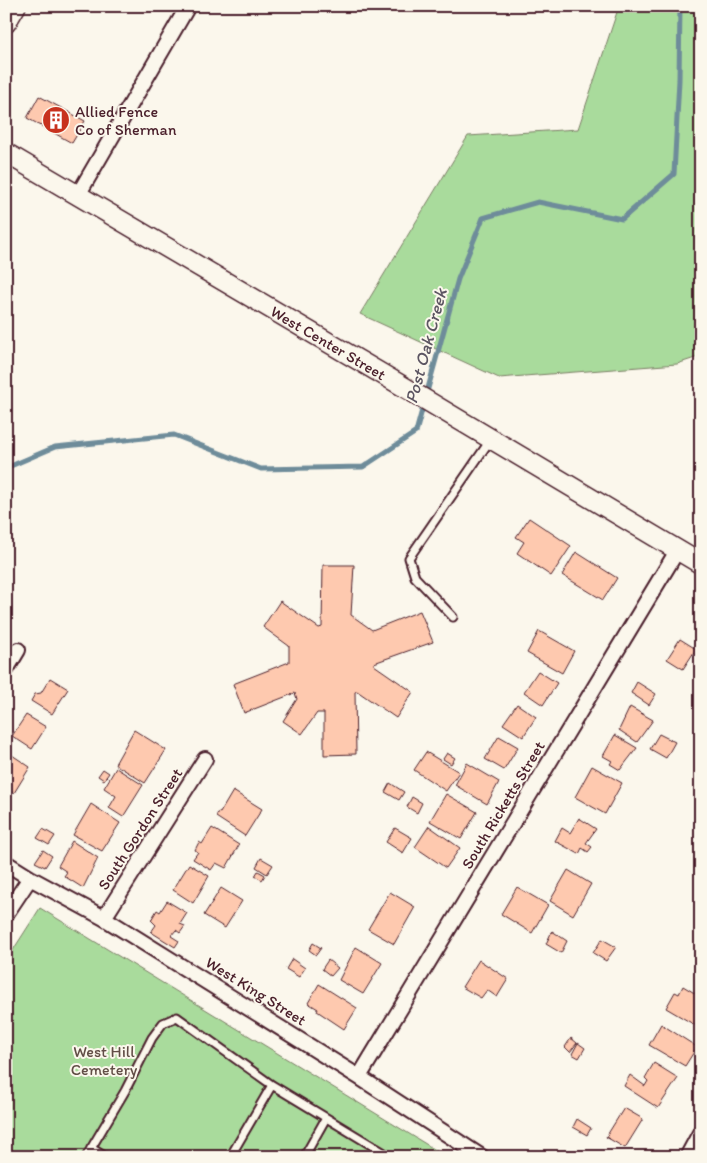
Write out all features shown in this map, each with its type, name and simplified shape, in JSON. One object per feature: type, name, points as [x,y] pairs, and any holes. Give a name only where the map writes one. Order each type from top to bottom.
[{"type":"street","points":[[6,23],[16,6]]},
{"type":"street","points":[[78,195],[188,6]]},
{"type":"street","name":"West Center Street","points":[[6,153],[701,564]]},
{"type":"street","name":"South Ricketts Street","points":[[359,1077],[678,550]]},
{"type":"street","points":[[6,670],[18,650]]},
{"type":"street","name":"South Gordon Street","points":[[104,918],[205,759]]},
{"type":"street","name":"West King Street","points":[[6,863],[104,918],[359,1077],[482,1157]]},
{"type":"street","points":[[6,914],[30,878]]},
{"type":"street","points":[[686,1157],[701,1131]]},
{"type":"lane","points":[[453,617],[415,577],[409,558],[492,439]]},
{"type":"lane","points":[[86,1157],[125,1091],[152,1038],[163,1023],[177,1017],[272,1085],[381,1154],[391,1157]]},
{"type":"lane","points":[[230,1157],[272,1085]]},
{"type":"lane","points":[[304,1157],[326,1118]]},
{"type":"lane","points":[[91,1148],[106,1157]]},
{"type":"green space","points":[[619,6],[701,6],[701,356],[677,364],[499,378],[360,314],[468,136],[578,129]]},
{"type":"green space","name":"West Hill Cemetery","points":[[40,908],[447,1157],[6,1157],[6,961]]},
{"type":"building","name":"Allied Fence Co of Sherman","points":[[39,96],[85,121],[72,143],[27,118]]},
{"type":"building","points":[[529,518],[571,546],[551,576],[517,553],[524,542],[516,537]]},
{"type":"building","points":[[576,552],[617,578],[603,600],[562,575]]},
{"type":"building","points":[[323,565],[354,565],[351,615],[372,630],[420,611],[433,642],[374,663],[374,665],[413,692],[396,718],[357,691],[355,692],[356,754],[324,755],[324,713],[317,713],[302,734],[283,721],[297,699],[295,693],[244,713],[233,684],[289,662],[289,646],[263,627],[280,601],[319,628],[322,627]]},
{"type":"building","points":[[539,631],[574,651],[562,673],[527,653]]},
{"type":"building","points":[[680,639],[696,649],[683,669],[667,659]]},
{"type":"building","points":[[538,671],[557,683],[543,705],[524,692]]},
{"type":"building","points":[[50,678],[68,689],[52,714],[31,701],[35,694],[41,693]]},
{"type":"building","points":[[637,682],[656,694],[649,705],[631,693]]},
{"type":"building","points":[[517,704],[536,717],[523,737],[503,724]]},
{"type":"building","points":[[630,707],[653,720],[637,742],[619,730]]},
{"type":"building","points":[[26,715],[46,727],[32,749],[12,736]]},
{"type":"building","points":[[134,730],[166,750],[145,783],[115,764]]},
{"type":"building","points":[[659,734],[675,742],[666,758],[650,749]]},
{"type":"building","points":[[615,735],[637,748],[620,770],[610,764],[612,761],[603,756]]},
{"type":"building","points":[[499,736],[518,747],[504,770],[485,759]]},
{"type":"building","points":[[6,751],[30,767],[14,793],[6,788]]},
{"type":"building","points":[[426,752],[459,772],[446,791],[414,770]]},
{"type":"building","points":[[447,753],[455,758],[451,764],[443,759]]},
{"type":"building","points":[[467,763],[499,782],[487,804],[455,785]]},
{"type":"building","points":[[592,766],[622,783],[605,814],[575,797]]},
{"type":"building","points":[[116,768],[143,785],[123,817],[109,808],[116,796],[104,788]]},
{"type":"building","points":[[103,769],[109,773],[104,780],[98,776]]},
{"type":"building","points":[[390,783],[404,792],[399,800],[385,792]]},
{"type":"building","points":[[233,791],[262,809],[245,836],[216,817]]},
{"type":"building","points":[[446,794],[477,812],[461,839],[430,821]]},
{"type":"building","points":[[412,797],[422,803],[417,813],[407,807]]},
{"type":"building","points":[[91,804],[120,823],[102,851],[73,835]]},
{"type":"building","points":[[579,818],[596,829],[586,843],[592,847],[588,852],[582,848],[579,854],[555,841],[562,828],[570,833]]},
{"type":"building","points":[[429,826],[460,848],[446,868],[415,847]]},
{"type":"building","points":[[212,828],[239,845],[226,868],[216,863],[211,870],[193,859],[198,852],[195,850],[199,842],[202,844]]},
{"type":"building","points":[[395,828],[412,838],[403,853],[386,842]]},
{"type":"building","points":[[43,829],[55,836],[49,845],[37,838]]},
{"type":"building","points":[[72,841],[98,858],[83,888],[64,876],[67,872],[58,866]]},
{"type":"building","points":[[43,850],[52,856],[45,867],[35,862]]},
{"type":"building","points":[[261,858],[273,865],[267,874],[256,867]]},
{"type":"building","points":[[189,864],[209,876],[193,903],[173,890]]},
{"type":"building","points":[[568,870],[591,884],[573,915],[550,901]]},
{"type":"building","points":[[258,871],[265,875],[262,880],[255,876]]},
{"type":"building","points":[[517,887],[548,905],[532,933],[501,914]]},
{"type":"building","points":[[221,888],[242,901],[225,928],[204,915]]},
{"type":"building","points":[[390,892],[415,907],[394,944],[368,929]]},
{"type":"building","points":[[167,901],[187,913],[180,924],[185,926],[180,933],[176,930],[171,936],[179,941],[175,947],[151,932],[156,925],[151,920],[157,910],[160,912]]},
{"type":"building","points":[[552,931],[567,941],[561,953],[546,944]]},
{"type":"building","points":[[602,939],[616,947],[606,961],[593,953]]},
{"type":"building","points":[[313,943],[321,948],[316,955],[309,950]]},
{"type":"building","points":[[356,947],[382,963],[363,994],[339,980]]},
{"type":"building","points":[[292,959],[305,968],[299,977],[286,969]]},
{"type":"building","points":[[328,960],[338,968],[331,976],[322,969]]},
{"type":"building","points":[[479,960],[508,979],[497,997],[487,990],[481,998],[462,987]]},
{"type":"building","points":[[319,984],[357,1008],[344,1029],[308,1003]]},
{"type":"building","points":[[683,986],[701,997],[700,1028],[666,1008],[675,992],[679,994]]},
{"type":"building","points":[[661,1024],[697,1047],[685,1066],[649,1045]]},
{"type":"building","points":[[571,1038],[577,1043],[570,1052],[565,1047]]},
{"type":"building","points":[[578,1043],[585,1048],[579,1058],[572,1054]]},
{"type":"building","points":[[654,1063],[678,1078],[658,1108],[624,1086],[630,1075],[645,1086],[648,1081],[645,1078]]},
{"type":"building","points":[[624,1108],[643,1119],[625,1148],[606,1137]]},
{"type":"building","points":[[577,1119],[591,1128],[587,1135],[573,1127]]},
{"type":"waterway","name":"Post Oak Creek","points":[[6,468],[55,447],[174,435],[261,469],[363,467],[416,432],[458,279],[483,218],[538,202],[622,219],[674,174],[679,80],[680,6]]},
{"type":"place","name":"Allied Fence Co of Sherman","points":[[56,120]]}]
